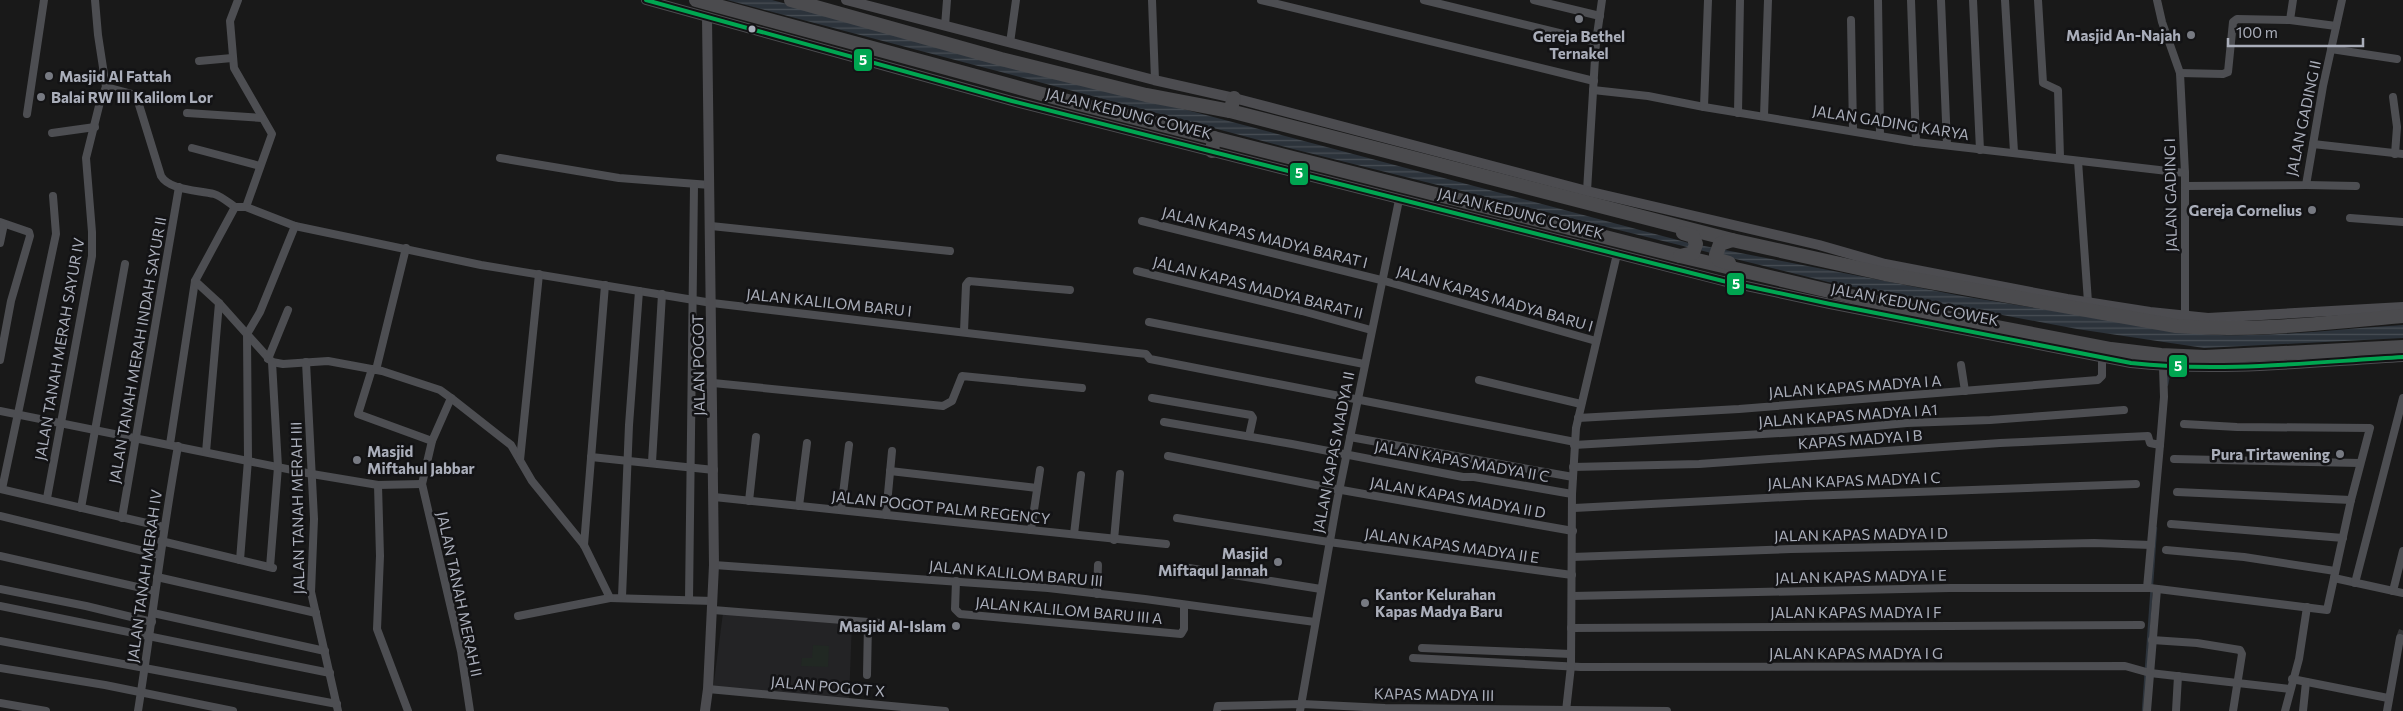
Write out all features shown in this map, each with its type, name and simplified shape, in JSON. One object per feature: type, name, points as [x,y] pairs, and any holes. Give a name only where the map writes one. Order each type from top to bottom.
[{"type":"highway","name":"JALAN KEDUNG COWEK","points":[[696,0],[1075,103],[1213,145],[1919,312],[2102,352],[2168,362],[2205,357],[2403,347]]},
{"type":"highway","name":"JALAN KEDUNG COWEK","points":[[791,0],[1001,60],[1151,96],[1230,111],[1603,209],[1885,274],[2110,310],[2176,326],[2214,329],[2298,326],[2403,316]]},
{"type":"highway","points":[[1230,111],[1234,98]]},
{"type":"highway","points":[[1603,209],[1613,215],[1693,236],[1695,247],[1693,253],[1680,256]]},
{"type":"highway","points":[[1732,240],[1725,241],[1717,251],[1719,260],[1808,282],[1819,288]]},
{"type":"main road","name":"JALAN KEDUNG COWEK","points":[[646,0],[1012,101],[1213,145],[1399,200],[1723,281],[1830,304],[2102,352]]},
{"type":"main road","name":"JALAN KEDUNG COWEK","points":[[846,0],[1143,77],[1234,98],[1587,191],[1819,245],[1885,264],[2088,302],[2110,310],[2229,318],[2403,307]]},
{"type":"main road","name":"JALAN POGOT","points":[[705,711],[708,689],[714,566],[707,17]]},
{"type":"main road","name":"JALAN KEDUNG COWEK","points":[[2168,362],[2215,368],[2403,357]]},
{"type":"street","points":[[27,114],[44,0]]},
{"type":"street","points":[[95,0],[106,87],[136,95],[161,176],[165,182],[216,195],[235,207],[246,207],[272,136],[234,68],[230,21],[238,0]]},
{"type":"street","points":[[945,26],[947,0]]},
{"type":"street","points":[[1010,43],[1016,0]]},
{"type":"street","points":[[1152,0],[1155,80]]},
{"type":"street","points":[[1261,0],[1594,81]]},
{"type":"street","points":[[1424,0],[1596,42]]},
{"type":"street","points":[[1534,0],[1600,16]]},
{"type":"street","points":[[1587,191],[1596,42],[1602,0]]},
{"type":"street","points":[[1704,107],[1708,0]]},
{"type":"street","points":[[1738,113],[1740,0]]},
{"type":"street","points":[[1764,116],[1768,0]]},
{"type":"street","points":[[1878,0],[1880,135]]},
{"type":"street","points":[[1911,0],[1916,142]]},
{"type":"street","points":[[1941,0],[1947,145]]},
{"type":"street","points":[[1973,0],[1980,150]]},
{"type":"street","points":[[2004,0],[2014,152]]},
{"type":"street","points":[[2038,0],[2043,83],[2058,90],[2060,157]]},
{"type":"street","name":"JALAN GADING I","points":[[2157,0],[2162,22],[2180,73],[2185,173],[2185,316]]},
{"type":"street","points":[[2290,20],[2293,0]]},
{"type":"street","name":"JALAN GADING II","points":[[2185,186],[2306,185],[2342,0]]},
{"type":"street","points":[[2180,73],[2223,74],[2228,72],[2233,22],[2236,19],[2290,20],[2336,26]]},
{"type":"street","points":[[1851,20],[1853,130]]},
{"type":"street","points":[[2331,49],[2397,59]]},
{"type":"street","points":[[199,61],[232,58]]},
{"type":"street","name":"JALAN TANAH MERAH SAYUR IV","points":[[47,498],[92,256],[86,158],[100,102],[106,87]]},
{"type":"street","name":"JALAN GADING KARYA","points":[[1593,90],[1648,96],[1738,113],[1853,130],[1916,142],[2060,157],[2078,161],[2185,173]]},
{"type":"street","points":[[2313,144],[2399,154],[2393,97]]},
{"type":"street","points":[[187,113],[262,118]]},
{"type":"street","points":[[52,133],[95,127]]},
{"type":"street","points":[[192,148],[260,166]]},
{"type":"street","points":[[500,158],[619,178],[710,185]]},
{"type":"street","points":[[2078,161],[2088,302]]},
{"type":"street","name":"JALAN POGOT","points":[[689,600],[694,185]]},
{"type":"street","points":[[2306,185],[2356,186]]},
{"type":"street","name":"JALAN TANAH MERAH INDAH SAYUR II","points":[[122,518],[179,187]]},
{"type":"street","points":[[53,196],[56,234],[1,489],[47,498],[80,508],[164,527]]},
{"type":"street","name":"JALAN KAPAS MADYA II","points":[[1301,707],[1339,490],[1399,200]]},
{"type":"street","name":"JALAN TANAH MERAH IV","points":[[138,711],[152,622],[195,281],[235,207]]},
{"type":"street","name":"JALAN KALILOM BARU I","points":[[246,207],[295,226],[539,274],[712,303],[964,331],[1146,354],[1150,359],[1357,400]]},
{"type":"street","points":[[2350,218],[2403,222]]},
{"type":"street","name":"JALAN KAPAS MADYA BARAT I","points":[[1142,221],[1381,280]]},
{"type":"street","points":[[0,243],[2,223],[29,232],[30,236],[11,301],[0,360]]},
{"type":"street","points":[[240,560],[248,460],[247,334],[260,312],[295,226]]},
{"type":"street","points":[[711,226],[950,251]]},
{"type":"street","points":[[406,248],[374,369],[358,414],[432,441]]},
{"type":"street","points":[[1596,341],[1617,254]]},
{"type":"street","points":[[80,508],[125,264]]},
{"type":"street","name":"JALAN KAPAS MADYA BARAT II","points":[[1137,271],[1293,308],[1371,330]]},
{"type":"street","points":[[520,460],[539,274]]},
{"type":"street","name":"JALAN KAPAS MADYA BARU I","points":[[1381,280],[1596,341],[1578,418],[1574,444],[1571,666],[1566,710]]},
{"type":"street","points":[[195,281],[219,304],[270,360],[283,364],[328,361],[374,369],[440,390],[451,398],[511,445],[532,481],[584,545],[610,598]]},
{"type":"street","points":[[964,331],[966,287],[969,281],[1070,290]]},
{"type":"street","points":[[584,545],[598,353],[605,285]]},
{"type":"street","points":[[622,597],[634,345],[639,291]]},
{"type":"street","points":[[652,462],[662,294]]},
{"type":"street","points":[[206,452],[219,304]]},
{"type":"street","points":[[161,541],[273,568],[278,467],[270,360],[288,310]]},
{"type":"street","points":[[1149,322],[1364,364]]},
{"type":"street","name":"JALAN KAPAS MADYA I A","points":[[1578,418],[1739,409],[2098,380],[2102,376],[2102,352]]},
{"type":"street","name":"JALAN TANAH MERAH III","points":[[306,362],[312,474],[311,592],[338,707]]},
{"type":"street","points":[[2147,711],[2152,640],[2151,545],[2168,362]]},
{"type":"street","points":[[1961,365],[1964,391]]},
{"type":"street","points":[[713,383],[943,406],[952,402],[962,376],[1082,388]]},
{"type":"street","points":[[1479,380],[1581,404]]},
{"type":"street","name":"JALAN TANAH MERAH II","points":[[451,398],[432,441],[422,484],[461,651],[470,711]]},
{"type":"street","points":[[1152,398],[1251,415],[1253,418],[1249,436]]},
{"type":"street","points":[[2355,583],[2403,398]]},
{"type":"street","name":"JALAN KAPAS MADYA I A1","points":[[1357,400],[1574,444],[1834,430],[1907,423],[1990,420],[2124,410]]},
{"type":"street","points":[[0,411],[312,474],[378,485],[422,484]]},
{"type":"street","name":"JALAN KAPAS MADYA II C","points":[[1164,422],[1572,494]]},
{"type":"street","points":[[2184,424],[2237,427],[2369,427],[2365,451],[2360,463],[2333,573]]},
{"type":"street","points":[[749,501],[756,436]]},
{"type":"street","name":"KAPAS MADYA I B","points":[[1573,468],[1699,464],[2000,443],[2148,436],[2150,443],[2160,445]]},
{"type":"street","points":[[1350,437],[1573,477]]},
{"type":"street","points":[[799,506],[807,443]]},
{"type":"street","points":[[841,510],[849,445]]},
{"type":"street","points":[[886,515],[892,451]]},
{"type":"street","name":"JALAN KAPAS MADYA II D","points":[[1168,456],[1339,490],[1573,532]]},
{"type":"street","points":[[591,457],[714,470]]},
{"type":"street","points":[[2174,459],[2360,463]]},
{"type":"street","points":[[1031,530],[1040,470]]},
{"type":"street","points":[[890,471],[1037,488]]},
{"type":"street","points":[[1114,540],[1120,474]]},
{"type":"street","points":[[1074,534],[1082,475]]},
{"type":"street","name":"JALAN KAPAS MADYA I C","points":[[1574,508],[1806,496],[2136,484]]},
{"type":"street","points":[[378,485],[380,556],[378,629],[408,711]]},
{"type":"street","points":[[2176,492],[2351,500]]},
{"type":"street","name":"JALAN POGOT PALM REGENCY","points":[[714,497],[1166,544]]},
{"type":"street","points":[[0,516],[160,555]]},
{"type":"street","name":"JALAN KAPAS MADYA II E","points":[[1177,518],[1329,542],[1572,575]]},
{"type":"street","points":[[2171,524],[2343,538]]},
{"type":"street","name":"JALAN KAPAS MADYA I D","points":[[1572,557],[1801,549],[2094,543],[2151,545]]},
{"type":"street","points":[[2166,550],[2244,557],[2333,573],[2355,583],[2403,593]]},
{"type":"street","points":[[2393,591],[2403,551]]},
{"type":"street","points":[[0,556],[155,591]]},
{"type":"street","points":[[1097,594],[1098,565]]},
{"type":"street","name":"JALAN KALILOM BARU III","points":[[714,566],[956,582],[1097,594],[1315,622]]},
{"type":"street","points":[[1183,567],[1321,589]]},
{"type":"street","name":"JALAN KAPAS MADYA I E","points":[[1572,596],[1940,588],[2152,588],[2327,610],[2333,573]]},
{"type":"street","points":[[157,577],[316,613]]},
{"type":"street","name":"JALAN KALILOM BARU III A","points":[[956,582],[954,605],[960,614],[1181,634],[1184,629],[1184,606]]},
{"type":"street","points":[[0,589],[86,606],[152,622]]},
{"type":"street","points":[[518,616],[622,597],[689,600],[713,606],[881,623]]},
{"type":"street","points":[[0,606],[330,673]]},
{"type":"street","points":[[2285,711],[2299,658],[2307,607]]},
{"type":"street","points":[[153,613],[324,651]]},
{"type":"street","points":[[867,675],[868,622]]},
{"type":"street","name":"JALAN KAPAS MADYA I F","points":[[1571,628],[2141,625]]},
{"type":"street","points":[[2387,711],[2400,638]]},
{"type":"street","points":[[2152,640],[2197,643],[2240,650],[2242,654],[2233,711]]},
{"type":"street","points":[[0,641],[338,707]]},
{"type":"street","points":[[1422,648],[1571,654]]},
{"type":"street","points":[[1468,662],[1469,651]]},
{"type":"street","name":"JALAN KAPAS MADYA I G","points":[[1413,658],[1571,666],[2125,666],[2150,673],[2290,688]]},
{"type":"street","points":[[0,668],[141,692],[233,711]]},
{"type":"street","points":[[2176,711],[2178,676]]},
{"type":"street","points":[[2292,679],[2388,698]]},
{"type":"street","points":[[2303,711],[2306,682]]},
{"type":"street","name":"JALAN POGOT X","points":[[708,689],[945,711]]},
{"type":"street","points":[[0,703],[46,711]]},
{"type":"street","name":"KAPAS MADYA III","points":[[1217,711],[1218,706],[1385,710],[1667,711]]},
{"type":"shaded area","points":[[727,0],[772,0],[1689,243],[1962,296],[2190,333],[2268,335],[2403,325],[2403,338],[2204,348],[2077,329],[1828,282],[1297,150]]},
{"type":"shaded area","points":[[723,613],[852,622],[849,701],[713,689]]},
{"type":"shaded area","points":[[813,645],[829,646],[828,667],[801,666],[802,658],[812,658]]},
{"type":"waterway","points":[[2167,385],[2170,369]]},
{"type":"waterway","points":[[2143,711],[2156,528]]},
{"type":"tunnel","points":[[2400,638],[2403,630]]},
{"type":"transit line","name":"5","points":[[646,0],[1012,101],[1723,281],[1830,304],[2131,363],[2165,366],[2233,367],[2403,357]]},
{"type":"place","name":"Gereja Bethel Ternakel","points":[[1579,19]]},
{"type":"place","name":"Masjid An-Najah","points":[[2191,35]]},
{"type":"place","name":"Masjid Al Fattah","points":[[49,76]]},
{"type":"place","name":"Balai RW III Kalilom Lor","points":[[41,97]]},
{"type":"place","name":"Gereja Cornelius","points":[[2312,210]]},
{"type":"place","name":"Pura Tirtawening","points":[[2340,454]]},
{"type":"place","name":"Masjid Miftahul Jabbar","points":[[357,460]]},
{"type":"place","name":"Masjid Miftaqul Jannah","points":[[1278,562]]},
{"type":"place","name":"Kantor Kelurahan Kapas Madya Baru","points":[[1365,603]]},
{"type":"place","name":"Masjid Al-Islam","points":[[956,626]]}]
